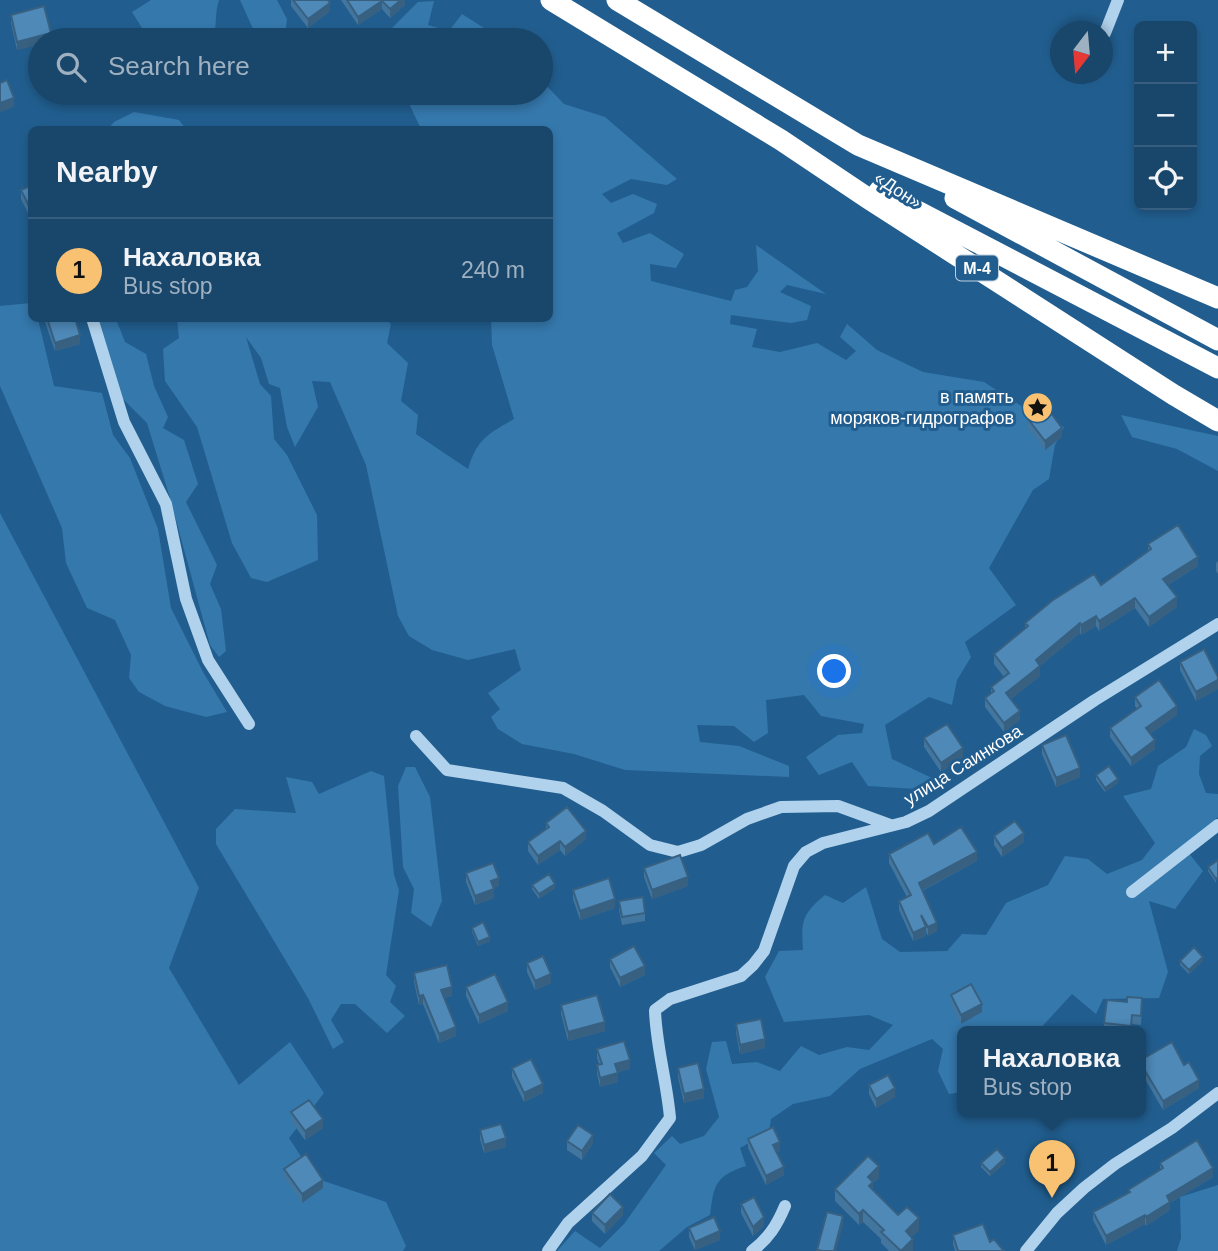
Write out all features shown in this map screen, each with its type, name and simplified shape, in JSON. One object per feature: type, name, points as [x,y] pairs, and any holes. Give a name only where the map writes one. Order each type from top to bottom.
[{"type":"highway","name":"«Дон»","points":[[551,0],[781,140],[951,252],[1218,421]]},
{"type":"highway","name":"«Дон»","points":[[617,0],[858,145],[1218,298]]},
{"type":"highway","points":[[781,140],[1218,368]]},
{"type":"highway","points":[[858,145],[1218,340]]},
{"type":"street","points":[[1110,21],[1118,0]]},
{"type":"street","points":[[94,322],[124,422],[166,504],[186,599],[208,660],[249,724]]},
{"type":"street","name":"улица Саинкова","points":[[548,1251],[568,1223],[642,1156],[670,1118],[668,1087],[655,1010],[670,999],[741,976],[753,965],[764,951],[794,866],[806,852],[823,844],[906,822],[929,811],[1095,700],[1218,624]]},
{"type":"street","points":[[416,736],[447,769],[563,788],[603,811],[650,845],[678,852],[701,845],[747,820],[781,807],[838,806],[890,825]]},
{"type":"street","points":[[1132,892],[1218,825]]},
{"type":"street","points":[[1026,1251],[1057,1213],[1084,1188],[1218,1093]]},
{"type":"street","points":[[752,1251],[765,1241],[776,1227],[785,1206]]},
{"type":"shaded area","points":[[151,0],[219,0],[215,28],[142,28],[132,12]]},
{"type":"shaded area","points":[[240,0],[277,0],[287,19],[286,28],[253,28]]},
{"type":"shaded area","points":[[434,1],[428,25],[438,28],[392,28],[418,2]]},
{"type":"shaded area","points":[[462,14],[484,28],[451,28]]},
{"type":"shaded area","points":[[553,93],[564,104],[605,117],[677,179],[667,185],[631,179],[602,194],[611,203],[633,194],[657,204],[654,213],[617,233],[623,243],[650,233],[684,254],[676,268],[650,264],[651,281],[731,301],[735,290],[747,287],[758,271],[756,245],[826,294],[787,285],[780,292],[811,306],[807,320],[791,323],[731,315],[730,324],[757,329],[752,347],[780,352],[817,343],[846,360],[856,351],[840,337],[847,324],[877,350],[923,372],[984,382],[1029,411],[1064,427],[1055,445],[1049,479],[1033,490],[989,568],[1016,605],[965,642],[971,657],[957,680],[952,705],[929,697],[885,725],[892,759],[934,779],[932,790],[868,786],[852,762],[819,775],[806,757],[838,735],[862,733],[864,724],[821,716],[804,695],[766,700],[768,733],[754,742],[734,726],[697,725],[700,742],[739,746],[789,766],[789,777],[625,770],[574,754],[522,744],[498,729],[491,717],[500,709],[488,693],[521,670],[515,649],[468,660],[432,650],[409,636],[398,616],[366,465],[330,382],[312,381],[318,407],[295,447],[287,427],[280,388],[269,384],[261,358],[246,337],[260,384],[271,396],[274,439],[287,455],[317,515],[318,560],[267,582],[251,578],[232,543],[197,427],[165,381],[163,349],[179,338],[177,322],[389,322],[391,324],[387,343],[408,363],[401,401],[418,415],[416,434],[468,469],[475,451],[485,438],[514,419],[492,345],[491,322],[553,322],[553,126],[420,126],[410,105],[553,105]]},
{"type":"shaded area","points":[[134,112],[179,120],[184,126],[111,126]]},
{"type":"shaded area","points":[[28,303],[28,322],[39,322],[54,386],[102,393],[113,435],[130,458],[158,529],[171,608],[203,672],[227,712],[206,717],[165,706],[139,692],[129,678],[131,655],[115,620],[87,608],[66,563],[62,528],[0,386],[0,306]]},
{"type":"shaded area","points":[[99,322],[117,322],[125,342],[146,354],[154,386],[168,417],[163,428],[184,440],[198,484],[186,502],[217,565],[210,584],[221,609],[226,651],[219,657],[210,645],[147,423],[121,397]]},
{"type":"shaded area","points":[[1121,415],[1218,436],[1218,471],[1177,449],[1132,437]]},
{"type":"shaded area","points":[[0,513],[199,888],[169,968],[239,1085],[290,1042],[324,1093],[289,1138],[315,1178],[386,1202],[406,1246],[403,1251],[0,1251]]},
{"type":"shaded area","points":[[1194,729],[1206,735],[1212,746],[1200,756],[1199,774],[1206,793],[1218,794],[1218,817],[1184,847],[1203,871],[1175,909],[1149,901],[1168,972],[1159,998],[1103,999],[1096,1014],[1072,994],[1043,1026],[957,1026],[957,1093],[949,1094],[938,1071],[943,1049],[932,1039],[860,1069],[830,1096],[793,1104],[771,1119],[769,1132],[740,1148],[746,1166],[728,1174],[718,1183],[710,1215],[687,1227],[659,1251],[557,1251],[575,1231],[600,1248],[624,1224],[666,1165],[654,1153],[672,1136],[680,1144],[704,1136],[719,1117],[706,1069],[712,1042],[726,1041],[732,1064],[757,1062],[780,1071],[801,1046],[819,1055],[847,1047],[869,1050],[893,1025],[869,1015],[784,1022],[765,977],[779,951],[803,950],[802,932],[807,913],[825,895],[843,903],[866,887],[882,939],[900,952],[947,951],[962,934],[986,935],[1006,903],[1048,885],[1065,856],[1088,859],[1107,874],[1142,860],[1155,843],[1123,796],[1151,789],[1158,766],[1186,747]]},
{"type":"shaded area","points":[[406,767],[415,767],[430,797],[442,901],[431,927],[411,913],[414,889],[403,867],[398,786]]},
{"type":"shaded area","points":[[371,771],[384,776],[394,875],[399,890],[386,975],[396,986],[390,1002],[405,1016],[387,1033],[355,1004],[341,1004],[331,1020],[344,1042],[333,1049],[308,998],[216,844],[216,829],[235,809],[296,813],[286,777],[312,782],[319,794]]},
{"type":"shaded area","points":[[1218,1185],[1218,1251],[1177,1251],[1181,1238],[1180,1197]]},
{"type":"building","points":[[293,0],[328,0],[330,3],[308,19]]},
{"type":"building","points":[[347,0],[401,0],[390,9],[382,1],[358,17]]},
{"type":"building","points":[[44,6],[50,28],[28,28],[28,39],[17,42],[11,15]]},
{"type":"building","points":[[7,80],[14,98],[0,103],[0,83]]},
{"type":"building","points":[[28,187],[28,204],[21,190]]},
{"type":"building","points":[[48,322],[76,322],[80,335],[55,343]]},
{"type":"building","points":[[1045,405],[1062,428],[1045,441],[1028,419]]},
{"type":"building","points":[[1178,525],[1198,557],[1163,579],[1177,597],[1149,617],[1135,598],[1099,621],[1096,616],[1081,625],[1080,623],[1036,660],[1040,666],[1006,693],[1020,711],[1004,723],[985,698],[994,691],[991,687],[1009,673],[994,654],[1028,626],[1025,623],[1053,600],[1094,574],[1101,585],[1151,549],[1148,544]]},
{"type":"building","points":[[1204,649],[1218,680],[1196,692],[1180,662]]},
{"type":"building","points":[[1159,680],[1177,706],[1146,728],[1155,740],[1131,758],[1110,728],[1141,706],[1135,697]]},
{"type":"building","points":[[947,724],[963,748],[941,763],[924,738]]},
{"type":"building","points":[[1066,735],[1080,768],[1056,778],[1042,745]]},
{"type":"building","points":[[1109,766],[1118,779],[1105,788],[1096,775]]},
{"type":"building","points":[[567,807],[586,831],[565,847],[560,841],[538,856],[528,842],[549,827],[546,823]]},
{"type":"building","points":[[1015,821],[1024,833],[1002,848],[994,836]]},
{"type":"building","points":[[961,827],[977,852],[919,883],[937,923],[928,927],[921,915],[926,927],[913,933],[899,901],[911,895],[889,854],[928,833],[934,844]]},
{"type":"building","points":[[680,855],[688,877],[652,890],[644,868]]},
{"type":"building","points":[[1218,860],[1218,877],[1216,879],[1208,867]]},
{"type":"building","points":[[493,863],[499,878],[491,881],[494,889],[475,896],[466,873]]},
{"type":"building","points":[[549,874],[555,884],[539,894],[532,885]]},
{"type":"building","points":[[609,878],[615,899],[580,911],[573,890]]},
{"type":"building","points":[[643,897],[645,913],[622,917],[619,901]]},
{"type":"building","points":[[483,922],[490,937],[478,942],[472,928]]},
{"type":"building","points":[[634,946],[645,966],[620,978],[610,959]]},
{"type":"building","points":[[1194,947],[1203,957],[1189,970],[1180,961]]},
{"type":"building","points":[[543,956],[551,974],[535,981],[527,963]]},
{"type":"building","points":[[447,965],[452,987],[441,990],[456,1027],[439,1034],[423,995],[419,996],[414,973]]},
{"type":"building","points":[[495,974],[508,1002],[479,1015],[466,987]]},
{"type":"building","points":[[971,984],[982,1004],[961,1015],[951,995]]},
{"type":"building","points":[[597,995],[605,1022],[568,1032],[561,1005]]},
{"type":"building","points":[[1127,997],[1142,998],[1141,1016],[1132,1015],[1131,1026],[1104,1023],[1107,1000],[1127,1002]]},
{"type":"building","points":[[761,1019],[765,1039],[740,1045],[736,1024]]},
{"type":"building","points":[[624,1041],[630,1060],[615,1064],[618,1073],[600,1078],[597,1065],[602,1064],[597,1049]]},
{"type":"building","points":[[1172,1042],[1184,1065],[1189,1062],[1199,1080],[1163,1101],[1146,1072],[1146,1057]]},
{"type":"building","points":[[531,1059],[543,1084],[524,1093],[512,1068]]},
{"type":"building","points":[[698,1063],[704,1089],[684,1094],[678,1068]]},
{"type":"building","points":[[888,1075],[895,1088],[876,1099],[869,1085]]},
{"type":"building","points":[[309,1100],[323,1119],[305,1131],[291,1112]]},
{"type":"building","points":[[501,1124],[506,1138],[484,1145],[480,1130]]},
{"type":"building","points":[[578,1125],[593,1135],[582,1151],[567,1141]]},
{"type":"building","points":[[773,1127],[780,1142],[773,1145],[784,1167],[766,1176],[748,1139]]},
{"type":"building","points":[[1197,1140],[1213,1168],[1167,1196],[1170,1202],[1106,1236],[1093,1212],[1130,1192],[1128,1190],[1163,1168],[1160,1163]]},
{"type":"building","points":[[997,1149],[1005,1158],[990,1172],[981,1163]]},
{"type":"building","points":[[306,1154],[323,1180],[302,1194],[284,1169]]},
{"type":"building","points":[[868,1156],[879,1166],[868,1177],[873,1182],[869,1186],[898,1215],[907,1207],[919,1218],[906,1231],[913,1239],[901,1251],[863,1210],[859,1214],[835,1189]]},
{"type":"building","points":[[610,1194],[623,1207],[605,1225],[592,1213]]},
{"type":"building","points":[[754,1197],[764,1217],[753,1227],[741,1204]]},
{"type":"building","points":[[827,1212],[843,1216],[834,1251],[817,1250]]},
{"type":"building","points":[[714,1217],[720,1231],[695,1242],[689,1228]]},
{"type":"building","points":[[983,1224],[990,1242],[994,1239],[1004,1251],[958,1251],[953,1235]]},
{"type":"place","name":"в память моряков-гидрографов","points":[[1037,407]]},
{"type":"place","name":"Нахаловка","points":[[1052,1198]]}]
